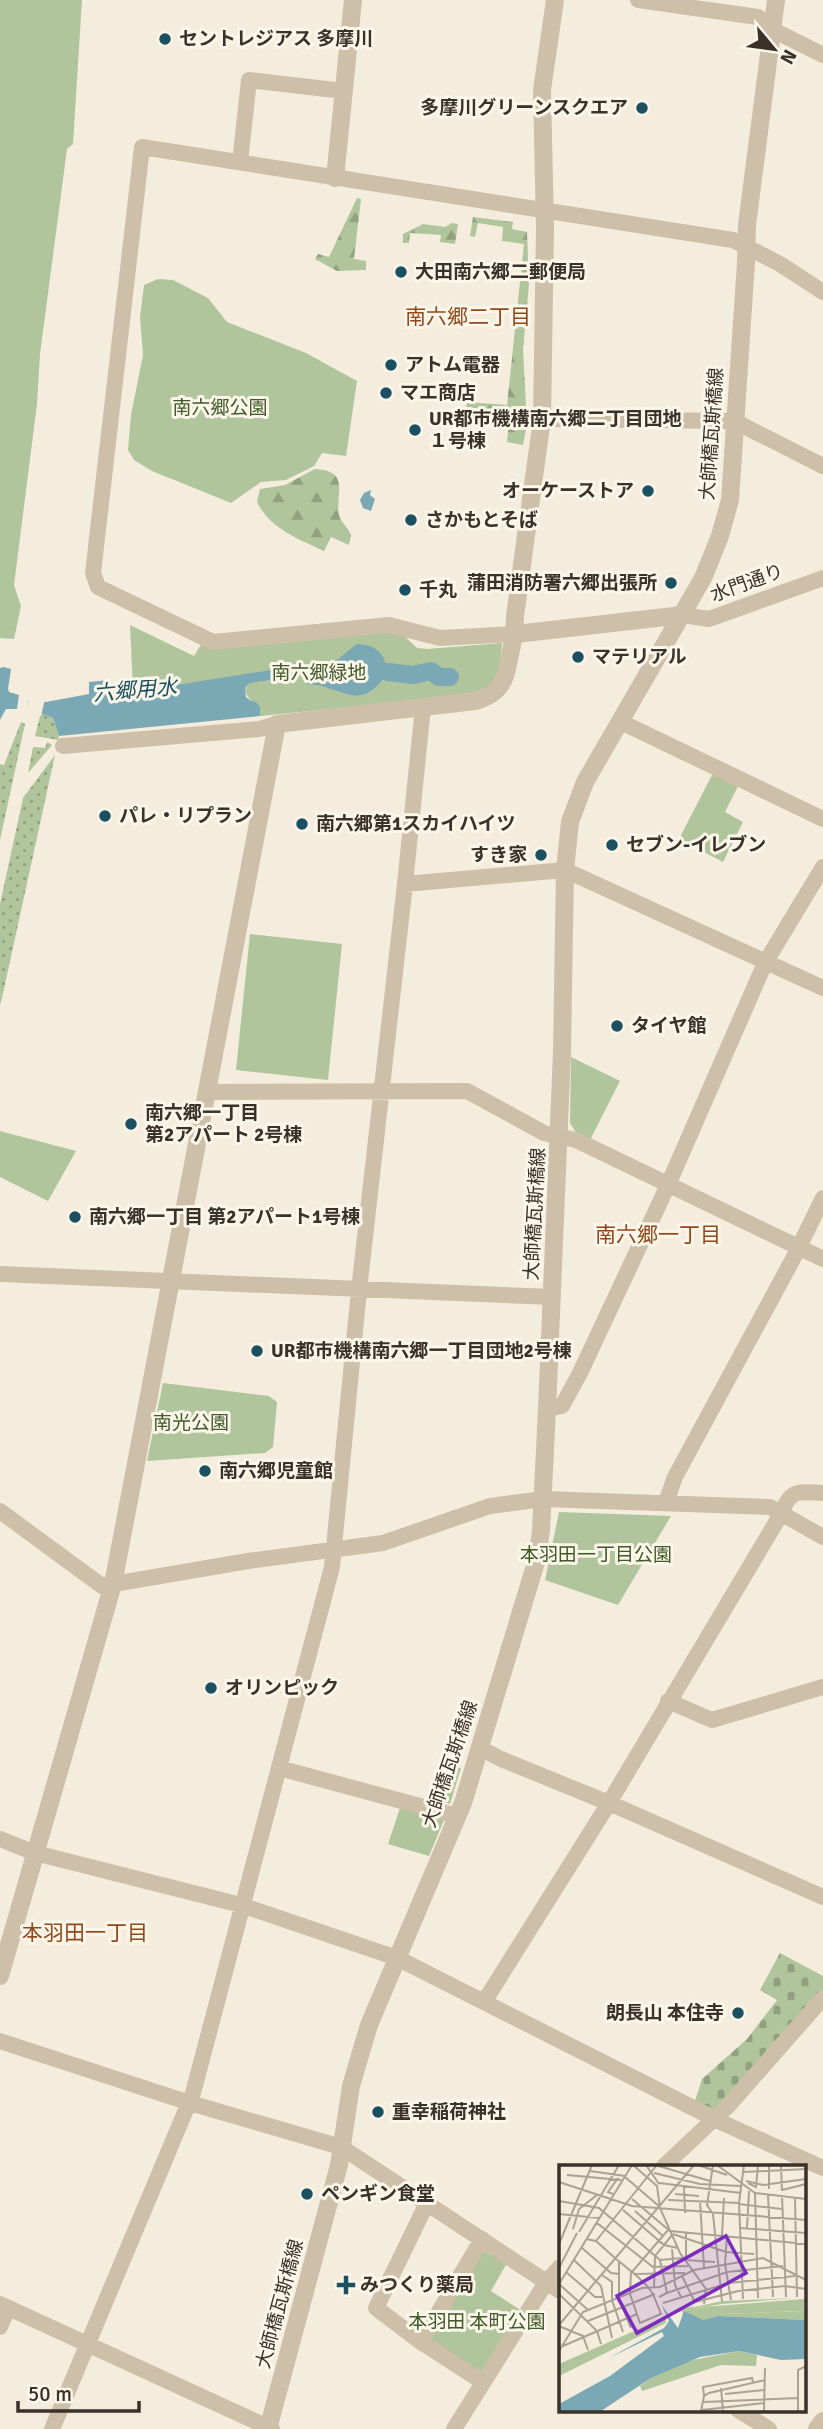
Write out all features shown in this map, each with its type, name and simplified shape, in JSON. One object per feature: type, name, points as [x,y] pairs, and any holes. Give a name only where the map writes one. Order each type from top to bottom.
[{"type":"street","points":[[335,178],[353,0]]},
{"type":"street","points":[[63,746],[259,729],[277,724],[475,701],[493,694],[501,686],[507,674],[516,634],[515,616],[542,419],[545,211],[542,90],[555,0]]},
{"type":"street","points":[[638,0],[758,17],[773,30],[823,55]]},
{"type":"street","name":"大師橋瓦斯橋線","points":[[270,2428],[339,2165],[351,2086],[376,2006],[457,1816],[537,1559],[543,1499],[559,1137],[565,870],[570,822],[585,782],[703,578],[727,516],[746,246],[776,0]]},
{"type":"street","points":[[240,162],[249,80],[344,90]]},
{"type":"street","points":[[683,615],[516,634],[440,638],[389,625],[213,642],[98,587],[93,573],[142,147],[733,240],[780,264],[823,292]]},
{"type":"street","points":[[542,419],[734,421],[823,466]]},
{"type":"street","name":"水門通り","points":[[683,615],[709,619],[823,578]]},
{"type":"street","points":[[52,2429],[190,2103],[332,1567],[359,1290],[383,1091],[423,707]]},
{"type":"street","points":[[621,722],[823,819]]},
{"type":"street","points":[[0,1976],[113,1584],[277,724]]},
{"type":"street","points":[[547,1409],[562,1406],[580,1373],[668,1185],[765,962],[823,867]]},
{"type":"street","points":[[405,884],[565,870],[823,988]]},
{"type":"street","points":[[206,1092],[467,1091],[544,1133],[576,1140],[823,1259]]},
{"type":"street","points":[[666,1502],[675,1477],[799,1248],[823,1198]]},
{"type":"street","points":[[0,1274],[552,1297]]},
{"type":"street","points":[[484,2002],[609,1803],[781,1514],[787,1499],[792,1494],[823,1493]]},
{"type":"street","points":[[0,1511],[102,1586],[383,1543],[490,1506],[543,1499],[769,1507],[823,1537]]},
{"type":"street","points":[[668,1701],[712,1720],[823,1687]]},
{"type":"street","points":[[480,1748],[823,1897]]},
{"type":"street","points":[[279,1768],[457,1816]]},
{"type":"street","points":[[0,1839],[35,1853],[242,1905],[397,1958],[714,2119],[823,2168]]},
{"type":"street","points":[[665,2165],[729,2105],[823,1998]]},
{"type":"street","points":[[0,2042],[190,2103],[341,2147],[559,2290]]},
{"type":"street","points":[[427,2203],[376,2308],[421,2342],[483,2382]]},
{"type":"street","points":[[421,2342],[482,2239]]},
{"type":"street","points":[[454,2429],[547,2281],[559,2269]]},
{"type":"street","points":[[0,2327],[4,2306],[270,2428]]},
{"type":"street","points":[[741,2412],[769,2429]]},
{"type":"street","points":[[817,2429],[823,2421]]},
{"type":"green space","points":[[0,0],[82,0],[73,144],[67,149],[40,354],[37,404],[14,585],[21,606],[14,639],[0,638]]},
{"type":"green space","points":[[357,198],[361,199],[354,259],[366,261],[366,270],[337,271],[315,259],[318,254],[329,257]]},
{"type":"green space","points":[[473,217],[513,222],[512,229],[527,232],[529,284],[523,350],[527,424],[523,445],[507,442],[510,413],[466,407],[467,402],[507,405],[524,244],[502,241],[503,227],[478,223],[475,237],[470,236]]},
{"type":"green space","points":[[452,223],[458,224],[455,244],[440,242],[441,235],[410,233],[409,243],[403,243],[403,234],[423,224],[445,227]]},
{"type":"green space","name":"南六郷公園","points":[[158,279],[173,280],[208,298],[227,322],[306,353],[357,381],[346,456],[322,453],[314,466],[286,480],[261,482],[231,503],[152,471],[134,460],[128,450],[131,415],[143,355],[140,317],[144,285]]},
{"type":"green space","points":[[315,469],[333,474],[337,479],[339,515],[351,535],[349,545],[331,537],[324,551],[277,526],[257,502],[260,489],[285,485]]},
{"type":"green space","name":"南六郷緑地","points":[[130,625],[194,656],[205,638],[400,632],[417,648],[502,643],[499,673],[486,691],[260,716],[245,689],[250,683],[278,679],[133,689]]},
{"type":"green space","points":[[42,714],[53,718],[58,740],[35,736]]},
{"type":"green space","points":[[21,722],[25,724],[0,840],[0,764],[4,765]]},
{"type":"green space","points":[[47,742],[52,745],[28,773],[33,747],[45,748]]},
{"type":"green space","points":[[55,755],[0,1005],[0,904],[23,798]]},
{"type":"green space","points":[[713,773],[738,786],[725,812],[743,822],[723,862],[679,839]]},
{"type":"green space","points":[[250,934],[342,944],[328,1080],[236,1070]]},
{"type":"green space","points":[[571,1057],[620,1081],[589,1142],[578,1136],[570,1123]]},
{"type":"green space","points":[[0,1131],[76,1151],[48,1201],[0,1177]]},
{"type":"green space","name":"南光公園","points":[[163,1383],[269,1396],[277,1402],[273,1447],[265,1453],[147,1461]]},
{"type":"green space","name":"本羽田一丁目公園","points":[[559,1512],[671,1516],[618,1605],[545,1580]]},
{"type":"green space","points":[[446,1765],[461,1768],[450,1804],[436,1800]]},
{"type":"green space","points":[[400,1808],[444,1820],[429,1856],[388,1844]]},
{"type":"green space","points":[[780,1953],[823,1976],[823,1989],[725,2100],[713,2110],[695,2101],[702,2079],[747,2039],[777,2000],[760,1990]]},
{"type":"green space","name":"本羽田 本町公園","points":[[482,2250],[507,2263],[491,2291],[522,2311],[482,2373],[430,2339]]},
{"type":"water","points":[[371,490],[370,495],[375,499],[371,511],[363,508],[360,500],[364,493]]},
{"type":"water","points":[[357,644],[375,648],[384,660],[388,672],[368,693],[350,695],[306,684],[305,671],[328,666]]},
{"type":"water","points":[[0,668],[11,669],[9,692],[19,695],[17,709],[6,709],[0,720]]},
{"type":"water","name":"六郷用水","points":[[277,669],[279,679],[250,683],[245,688],[246,697],[260,707],[260,716],[59,736],[53,718],[27,709],[28,700],[46,702],[89,694],[89,682],[109,680],[110,685],[133,684],[134,689],[152,689]]},
{"type":"pier","points":[[29,697],[45,699],[41,716],[26,712]]},
{"type":"waterway","points":[[388,672],[413,675],[431,671],[439,677],[450,677]]},
{"type":"place","name":"セントレジアス 多摩川","points":[[165,39]]},
{"type":"place","name":"多摩川グリーンスクエア","points":[[642,108]]},
{"type":"place","name":"大田南六郷二郵便局","points":[[401,272]]},
{"type":"place","name":"アトム電器","points":[[391,365]]},
{"type":"place","name":"マエ商店","points":[[386,393]]},
{"type":"place","name":"UR都市機構南六郷二丁目団地 １号棟","points":[[415,430]]},
{"type":"place","name":"オーケーストア","points":[[648,491]]},
{"type":"place","name":"さかもとそば","points":[[411,520]]},
{"type":"place","name":"蒲田消防署六郷出張所","points":[[671,583]]},
{"type":"place","name":"千丸","points":[[405,590]]},
{"type":"place","name":"マテリアル","points":[[578,657]]},
{"type":"place","name":"パレ・リプラン","points":[[105,816]]},
{"type":"place","name":"南六郷第1スカイハイツ","points":[[302,824]]},
{"type":"place","name":"セブン-イレブン","points":[[612,845]]},
{"type":"place","name":"すき家","points":[[541,855]]},
{"type":"place","name":"タイヤ館","points":[[617,1026]]},
{"type":"place","name":"南六郷一丁目 第2アパート 2号棟","points":[[131,1124]]},
{"type":"place","name":"南六郷一丁目 第2アパート1号棟","points":[[75,1217]]},
{"type":"place","name":"UR都市機構南六郷一丁目団地2号棟","points":[[257,1351]]},
{"type":"place","name":"南六郷児童館","points":[[205,1471]]},
{"type":"place","name":"オリンピック","points":[[211,1688]]},
{"type":"place","name":"朗長山 本住寺","points":[[738,2013]]},
{"type":"place","name":"重幸稲荷神社","points":[[378,2112]]},
{"type":"place","name":"ペンギン食堂","points":[[307,2194]]},
{"type":"place","name":"みつくり薬局","points":[[346,2285]]},
{"type":"district","name":"南六郷二丁目","points":[[468,317]]},
{"type":"district","name":"南六郷一丁目","points":[[658,1235]]},
{"type":"district","name":"本羽田一丁目","points":[[85,1933]]}]
